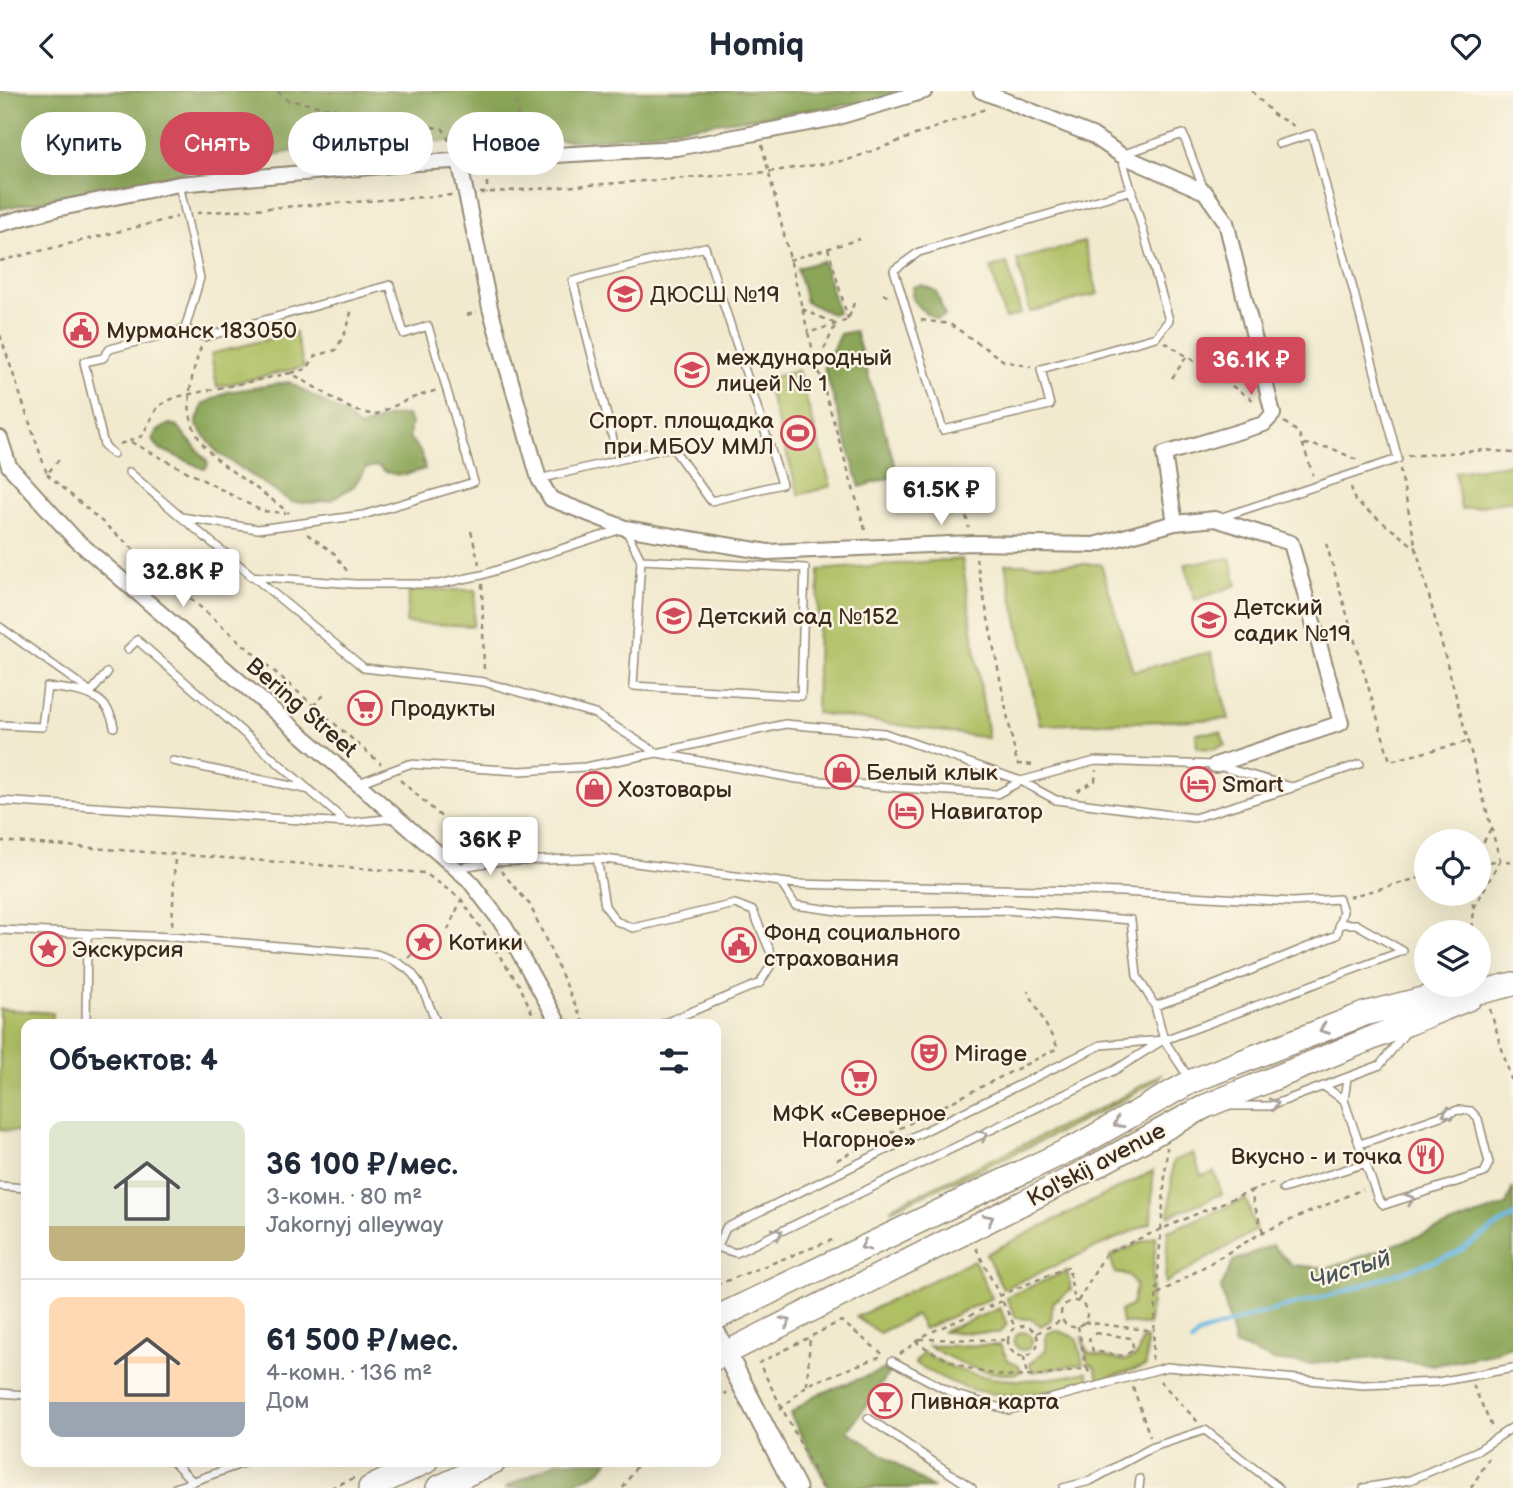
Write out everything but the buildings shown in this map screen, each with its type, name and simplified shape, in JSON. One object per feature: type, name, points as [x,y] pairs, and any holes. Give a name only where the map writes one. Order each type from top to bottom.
[{"type":"main road","name":"Kol'skij avenue","points":[[1491,990],[1513,984]]},
{"type":"main road","name":"Kol'skij avenue","points":[[721,1316],[1079,1145],[1192,1081],[1364,1014],[1430,997]]},
{"type":"main road","name":"Kol'skij avenue","points":[[721,1347],[1094,1167],[1206,1106],[1471,997]]},
{"type":"main road","points":[[1364,1014],[1379,1022],[1371,1038]]},
{"type":"main road","points":[[370,1488],[414,1467]]},
{"type":"main road","points":[[442,1487],[483,1467]]},
{"type":"street","points":[[564,154],[677,148],[759,135],[835,118],[925,91]]},
{"type":"street","points":[[981,91],[1092,135],[1121,155],[1205,192],[1226,222],[1273,414],[1264,424],[1164,453],[1175,523]]},
{"type":"street","points":[[0,225],[56,209],[179,184],[447,161]]},
{"type":"street","points":[[462,175],[490,308],[539,479],[551,499],[625,528],[768,552],[973,543],[1094,545],[1175,523],[1214,519],[1291,543],[1341,723],[1215,765]]},
{"type":"street","name":"Bering Street","points":[[0,438],[9,465],[74,538],[484,896],[505,927],[556,1019]]},
{"type":"street","points":[[721,1352],[796,1488]]},
{"type":"lane","points":[[1132,190],[919,252],[894,270],[943,430],[1050,405],[1041,369],[1156,337],[1169,320],[1132,190],[1121,155],[1183,134],[1205,192]]},
{"type":"lane","points":[[1214,519],[1398,459],[1312,134],[1279,144]]},
{"type":"lane","points":[[179,184],[200,278],[185,329]]},
{"type":"lane","points":[[539,479],[672,447],[711,501],[782,484],[705,247],[573,281],[618,459]]},
{"type":"lane","points":[[113,454],[104,445],[84,362],[103,358],[110,349],[185,329],[205,337],[390,285],[404,334],[428,326],[474,482],[363,515],[258,529],[181,517]]},
{"type":"lane","points":[[129,472],[250,576],[364,668],[484,682],[595,714],[657,753],[797,779],[997,794],[1021,781],[1095,761],[1215,765],[1292,787]]},
{"type":"lane","points":[[250,576],[355,584],[439,584],[482,575],[625,528],[641,561],[633,687],[801,696],[805,568],[641,561]]},
{"type":"lane","points":[[0,627],[91,692],[111,712],[114,727]]},
{"type":"lane","points":[[128,649],[137,640],[347,823]]},
{"type":"lane","points":[[91,692],[107,673]]},
{"type":"lane","points":[[0,725],[42,727],[47,687],[91,692]]},
{"type":"lane","points":[[356,784],[409,764],[520,771],[585,767],[785,724],[884,733],[1021,781],[1056,800],[1194,818],[1360,764]]},
{"type":"lane","points":[[173,761],[311,790]]},
{"type":"lane","points":[[0,801],[347,823],[395,818]]},
{"type":"lane","points":[[597,858],[604,906],[616,921],[633,928],[735,904],[753,911],[774,960],[760,983],[674,1019]]},
{"type":"lane","points":[[455,868],[492,862],[597,858],[781,883],[1122,892],[1293,902],[1339,899],[1343,911],[1337,935],[1210,987],[1155,1006]]},
{"type":"lane","points":[[781,883],[795,905],[845,912],[1005,910],[1131,921],[1137,977],[1155,1006],[1164,1040],[1180,1068],[1192,1081]]},
{"type":"lane","points":[[721,1248],[736,1254],[1115,1070],[1164,1040],[1403,951],[1356,924],[1339,924]]},
{"type":"lane","points":[[0,930],[172,937],[376,954],[404,964],[417,979],[435,1019]]},
{"type":"lane","points":[[86,1019],[87,934]]},
{"type":"lane","points":[[1206,1106],[1270,1106],[1347,1079],[1380,1065],[1415,1021]]},
{"type":"lane","points":[[721,1238],[726,1228],[1101,1045],[1164,1040]]},
{"type":"lane","points":[[1347,1079],[1344,1100],[1378,1199],[1384,1205],[1392,1205],[1484,1173],[1489,1163],[1489,1153],[1478,1119],[1471,1111],[1458,1110],[1360,1144]]},
{"type":"lane","points":[[1325,1087],[1344,1100]]},
{"type":"lane","points":[[1283,1189],[1366,1163]]},
{"type":"lane","points":[[0,1186],[21,1188]]},
{"type":"lane","points":[[891,1361],[956,1395],[1009,1410],[1167,1367],[1363,1385],[1438,1382],[1513,1368]]},
{"type":"lane","points":[[0,1393],[21,1395]]},
{"type":"lane","points":[[868,1418],[972,1488]]},
{"type":"lane","points":[[1364,1488],[1410,1481],[1477,1451],[1510,1428]]},
{"type":"lane","points":[[1063,1488],[1090,1481],[1153,1447],[1205,1430],[1279,1488]]},
{"type":"lane","points":[[178,1467],[192,1482]]},
{"type":"lane","points":[[175,1488],[233,1467]]},
{"type":"lane","points":[[1139,1488],[1140,1479]]},
{"type":"path","points":[[278,91],[288,100],[443,129],[447,137]]},
{"type":"path","points":[[514,91],[517,112]]},
{"type":"path","points":[[1252,91],[1274,115],[1295,126]]},
{"type":"path","points":[[0,261],[186,214],[768,172],[848,160],[990,107],[1002,100]]},
{"type":"path","points":[[759,135],[801,308],[866,535]]},
{"type":"path","points":[[789,260],[860,239]]},
{"type":"path","points":[[828,248],[848,320]]},
{"type":"path","points":[[104,445],[142,436],[158,406],[188,395],[307,369],[315,356],[336,350],[347,329],[357,294]]},
{"type":"path","points":[[848,320],[854,303]]},
{"type":"path","points":[[801,308],[836,324]]},
{"type":"path","points":[[908,315],[914,320],[950,324],[1004,361],[1041,369]]},
{"type":"path","points":[[808,333],[848,320]]},
{"type":"path","points":[[817,364],[836,324]]},
{"type":"path","points":[[0,335],[47,474],[492,862],[530,905],[582,1018]]},
{"type":"path","points":[[205,337],[188,395],[190,423],[198,440],[228,468],[289,513],[295,524],[334,552],[355,584]]},
{"type":"path","points":[[1162,340],[1261,405]]},
{"type":"path","points":[[1172,378],[1187,356]]},
{"type":"path","points":[[291,373],[353,411],[375,415],[409,399],[446,388]]},
{"type":"path","points":[[1298,433],[1316,485]]},
{"type":"path","points":[[129,441],[262,511],[289,513]]},
{"type":"path","points":[[1304,444],[1331,448],[1374,468]]},
{"type":"path","points":[[1473,920],[1474,908],[1500,860],[1493,825],[1416,548],[1398,459],[1424,454],[1486,450],[1513,453]]},
{"type":"path","points":[[47,474],[61,457]]},
{"type":"path","points":[[1348,475],[1355,501],[1416,548]]},
{"type":"path","points":[[957,477],[973,543],[1017,764],[1040,765]]},
{"type":"path","points":[[471,531],[482,575],[484,682]]},
{"type":"path","points":[[1326,543],[1390,761],[1470,741]]},
{"type":"path","points":[[313,706],[324,695]]},
{"type":"path","points":[[1074,767],[1096,768],[1096,781],[1083,788]]},
{"type":"path","points":[[1491,829],[1493,825]]},
{"type":"path","points":[[0,841],[425,873],[461,899],[520,986],[535,1019]]},
{"type":"path","points":[[172,937],[174,855]]},
{"type":"path","points":[[1491,862],[1513,862]]},
{"type":"path","points":[[1339,899],[1414,879]]},
{"type":"path","points":[[404,964],[421,944]]},
{"type":"path","points":[[853,1152],[1058,1048],[1028,991]]},
{"type":"path","points":[[1487,997],[1513,1086]]},
{"type":"path","points":[[1167,1146],[1151,1371],[1205,1430]]},
{"type":"path","points":[[1062,1320],[1064,1305],[1077,1301],[1107,1253],[1280,1180]]},
{"type":"path","points":[[1158,1294],[1263,1233],[1373,1184]]},
{"type":"path","points":[[1250,1191],[1263,1233]]},
{"type":"path","points":[[721,1283],[840,1237]]},
{"type":"path","points":[[973,1242],[1015,1328]]},
{"type":"path","points":[[999,1296],[1068,1267],[1077,1301],[1086,1307],[1084,1322]]},
{"type":"path","points":[[822,1488],[780,1410],[759,1363],[842,1321],[891,1361],[915,1341],[1002,1301]]},
{"type":"path","points":[[1062,1320],[1070,1326],[1084,1322],[1155,1331]]},
{"type":"path","points":[[1036,1333],[1062,1320]]},
{"type":"path","points":[[1024,1356],[1011,1351],[1008,1340],[1015,1328],[1024,1326],[1036,1333]]},
{"type":"path","points":[[1077,1326],[1086,1368],[1094,1387]]},
{"type":"path","points":[[1024,1356],[1037,1348],[1036,1333]]},
{"type":"path","points":[[1096,1333],[1127,1336],[1135,1345],[1128,1355],[1097,1352],[1089,1343],[1096,1333]]},
{"type":"path","points":[[807,1385],[810,1336]]},
{"type":"path","points":[[920,1339],[1008,1340]]},
{"type":"path","points":[[915,1341],[942,1360],[965,1369],[999,1376],[1027,1377],[1086,1368]]},
{"type":"path","points":[[780,1410],[807,1385],[884,1355]]},
{"type":"path","points":[[1024,1356],[1027,1377]]},
{"type":"path","points":[[1468,1376],[1497,1436]]},
{"type":"path","points":[[1129,1377],[1153,1447]]},
{"type":"path","points":[[1471,1488],[1510,1428]]},
{"type":"path","points":[[623,1488],[636,1467]]},
{"type":"green space","points":[[0,91],[896,91],[882,100],[595,140],[564,140],[564,112],[447,112],[447,141],[433,141],[433,112],[288,112],[288,152],[274,155],[274,112],[160,112],[160,175],[173,175],[0,209]]},
{"type":"green space","points":[[1084,242],[1098,294],[1030,312],[1017,260]]},
{"type":"green space","points":[[823,261],[838,312],[832,314],[806,302],[797,268]]},
{"type":"green space","points":[[1007,263],[1021,314],[1005,319],[991,268]]},
{"type":"green space","points":[[921,285],[936,291],[945,316],[937,319],[915,303],[913,287]]},
{"type":"green space","points":[[855,331],[898,475],[860,487],[824,367],[840,334]]},
{"type":"green space","points":[[295,332],[304,367],[217,387],[211,354]]},
{"type":"green space","name":"Спорт. площадка при МБОУ ММЛ","points":[[798,370],[831,486],[799,495],[765,380]]},
{"type":"green space","points":[[289,382],[346,415],[359,428],[391,416],[407,415],[411,423],[409,437],[422,454],[425,469],[400,475],[389,473],[377,466],[366,468],[354,486],[331,500],[291,502],[217,452],[196,424],[203,404],[227,392]]},
{"type":"green space","points":[[169,424],[178,426],[208,463],[207,467],[204,469],[160,449],[152,440],[156,432]]},
{"type":"green space","points":[[1513,463],[1513,501],[1461,509],[1455,472]]},
{"type":"green space","points":[[1230,558],[1237,585],[1195,600],[1185,564]]},
{"type":"green space","points":[[962,559],[988,738],[816,713],[819,570]]},
{"type":"green space","points":[[1005,564],[1101,564],[1133,671],[1211,652],[1229,719],[1040,725]]},
{"type":"green space","points":[[409,590],[476,590],[473,626],[406,623]]},
{"type":"green space","points":[[1221,732],[1225,745],[1212,749],[1197,748],[1196,733]]},
{"type":"green space","points":[[0,1009],[53,1013],[52,1019],[21,1019],[21,1132],[0,1130]]},
{"type":"green space","points":[[1161,1074],[1120,1102],[1081,1122],[890,1210],[895,1205],[1111,1103]]},
{"type":"green space","points":[[1193,1153],[1201,1176],[1214,1172],[1222,1194],[1169,1216],[1173,1161]]},
{"type":"green space","points":[[1153,1171],[1151,1223],[1003,1289],[986,1254]]},
{"type":"green space","points":[[1513,1187],[1513,1345],[1487,1355],[1436,1365],[1376,1358],[1311,1364],[1273,1360],[1235,1345],[1221,1288],[1233,1261],[1272,1245],[1292,1265],[1329,1268],[1506,1205]]},
{"type":"green space","points":[[1246,1199],[1256,1230],[1165,1283],[1168,1231]]},
{"type":"green space","points":[[1156,1236],[1149,1325],[1122,1323],[1120,1311],[1132,1305],[1136,1286],[1128,1275],[1115,1273],[1110,1256]]},
{"type":"green space","points":[[974,1260],[992,1298],[924,1329],[916,1315],[879,1333],[856,1317]]},
{"type":"green space","points":[[1067,1271],[1071,1290],[1053,1302],[1051,1320],[1041,1326],[1031,1319],[1016,1318],[1006,1297]]},
{"type":"green space","points":[[1000,1308],[1007,1324],[1000,1333],[942,1332]]},
{"type":"green space","points":[[1056,1330],[1077,1338],[1083,1364],[1032,1372],[1030,1364],[1046,1349],[1046,1334]]},
{"type":"green space","points":[[1019,1332],[1027,1332],[1032,1341],[1030,1348],[1019,1350],[1014,1345],[1014,1337]]},
{"type":"green space","points":[[1082,1336],[1088,1353],[1123,1361],[1137,1356],[1142,1339],[1147,1338],[1146,1366],[1099,1380],[1094,1366],[1088,1363]]},
{"type":"green space","points":[[1000,1345],[1008,1360],[1019,1365],[1021,1372],[998,1373],[973,1368],[929,1346]]},
{"type":"green space","points":[[923,1352],[962,1371],[982,1376],[1023,1380],[1086,1372],[1090,1381],[1021,1395],[980,1392],[938,1376],[915,1363]]},
{"type":"green space","points":[[885,1369],[890,1372],[848,1431],[932,1488],[829,1488],[790,1414],[814,1396]]},
{"type":"green space","points":[[546,1467],[603,1467],[590,1477],[563,1485],[505,1488]]},
{"type":"waterway","name":"Чистый","points":[[1192,1342],[1199,1334],[1251,1316],[1346,1291],[1454,1254],[1513,1216]]},
{"type":"place","name":"ДЮСШ №19","points":[[625,294]]},
{"type":"place","name":"Мурманск 183050","points":[[81,330]]},
{"type":"place","name":"международный лицей № 1","points":[[692,370]]},
{"type":"place","name":"Спорт. площадка при МБОУ ММЛ","points":[[798,433]]},
{"type":"place","name":"Детский сад №152","points":[[674,616]]},
{"type":"place","name":"Детский садик №19","points":[[1209,620]]},
{"type":"place","name":"Продукты","points":[[365,708]]},
{"type":"place","name":"Белый клык","points":[[842,772]]},
{"type":"place","name":"Smart","points":[[1198,784]]},
{"type":"place","name":"Хозтовары","points":[[594,789]]},
{"type":"place","name":"Навигатор","points":[[906,811]]},
{"type":"place","name":"Котики","points":[[424,942]]},
{"type":"place","name":"Фонд социального страхования","points":[[739,945]]},
{"type":"place","name":"Экскурсия","points":[[48,949]]},
{"type":"place","name":"Mirage","points":[[929,1053]]},
{"type":"place","name":"МФК «Северное Нагорное»","points":[[859,1078]]},
{"type":"place","name":"Вкусно - и точка","points":[[1426,1156]]},
{"type":"place","name":"Пивная карта","points":[[885,1401]]}]
